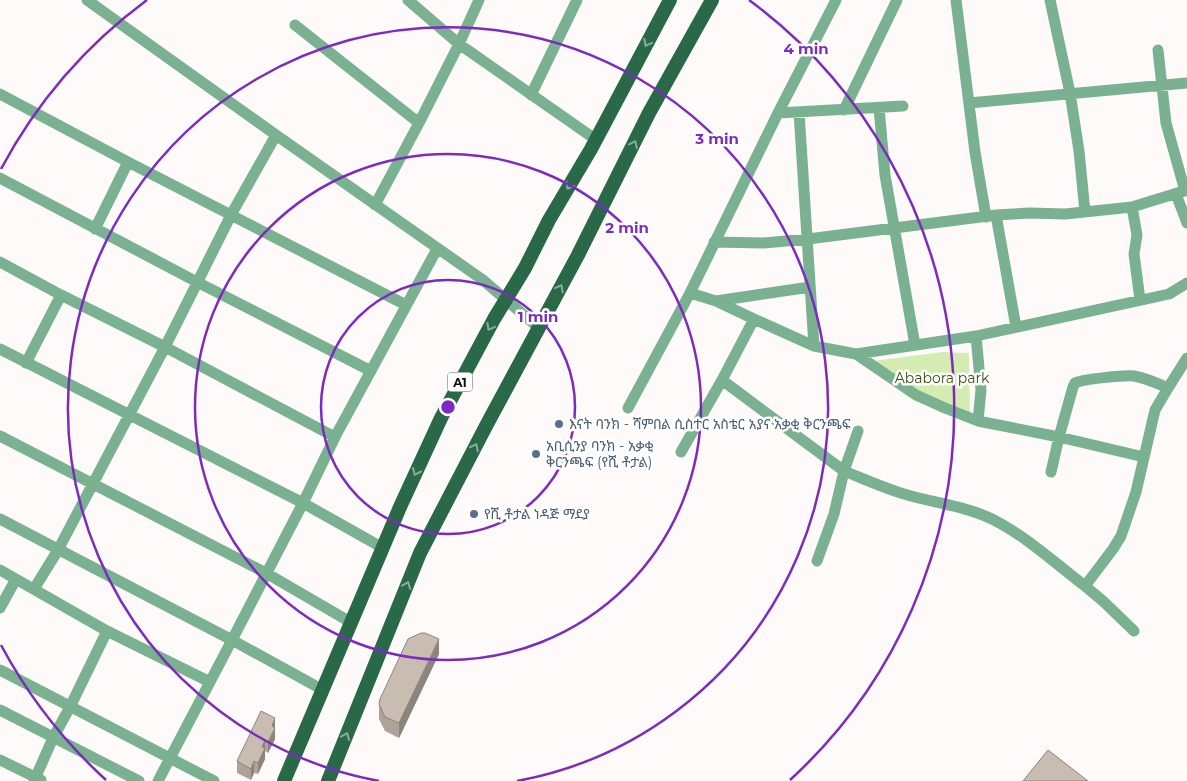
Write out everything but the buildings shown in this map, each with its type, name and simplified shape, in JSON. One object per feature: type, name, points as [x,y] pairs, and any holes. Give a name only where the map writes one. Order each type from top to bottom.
[{"type":"main road","name":"A1","points":[[284,781],[383,548],[441,418],[525,268],[549,220],[591,149],[670,0]]},
{"type":"main road","points":[[328,781],[420,553],[608,197],[649,113],[712,0]]},
{"type":"street","points":[[87,0],[483,280],[539,328]]},
{"type":"street","points":[[408,0],[459,44],[595,139]]},
{"type":"street","points":[[375,205],[419,123],[479,0]]},
{"type":"street","points":[[531,95],[577,0]]},
{"type":"street","points":[[628,408],[690,293],[778,113],[836,0]]},
{"type":"street","points":[[844,110],[897,0]]},
{"type":"street","points":[[956,0],[975,152],[1016,327]]},
{"type":"street","points":[[1050,0],[1070,94],[1079,151],[1085,212]]},
{"type":"street","points":[[295,26],[419,123]]},
{"type":"street","points":[[1158,50],[1168,130],[1183,192],[1187,223]]},
{"type":"street","points":[[969,103],[1187,83]]},
{"type":"street","points":[[0,94],[406,305]]},
{"type":"street","points":[[778,113],[903,106]]},
{"type":"street","points":[[879,108],[884,175],[915,345]]},
{"type":"street","points":[[799,112],[814,346]]},
{"type":"street","points":[[34,589],[58,550],[232,215],[276,135]]},
{"type":"street","points":[[95,228],[128,162]]},
{"type":"street","points":[[0,178],[371,371]]},
{"type":"street","points":[[714,242],[764,243],[991,216],[1065,214],[1132,207],[1183,192]]},
{"type":"street","points":[[1132,207],[1137,235],[1134,254],[1140,300]]},
{"type":"street","points":[[158,781],[303,503],[335,437],[438,248]]},
{"type":"street","points":[[0,262],[165,346],[335,437]]},
{"type":"street","points":[[690,293],[716,301],[814,346],[856,354],[976,336],[1080,315],[1169,294],[1187,283]]},
{"type":"street","points":[[716,301],[810,287]]},
{"type":"street","points":[[26,363],[62,295]]},
{"type":"street","points":[[682,452],[754,319]]},
{"type":"street","points":[[976,336],[981,390],[978,421]]},
{"type":"street","points":[[0,349],[303,503],[383,548]]},
{"type":"street","points":[[856,354],[916,395],[978,421],[1059,437],[1144,457]]},
{"type":"street","points":[[1085,586],[1121,536],[1136,492],[1155,410],[1187,358]]},
{"type":"street","points":[[1051,472],[1073,387],[1076,383],[1079,381],[1132,376],[1149,380],[1168,388]]},
{"type":"street","points":[[722,380],[844,471],[898,492],[962,508],[992,519],[1020,535],[1085,586],[1134,631]]},
{"type":"street","points":[[817,561],[834,514],[844,471],[858,431]]},
{"type":"street","points":[[0,436],[266,573],[352,623]]},
{"type":"street","points":[[0,520],[232,640],[323,690]]},
{"type":"street","points":[[0,570],[107,631],[210,682]]},
{"type":"street","points":[[0,608],[16,579]]},
{"type":"street","points":[[0,760],[37,780],[53,738],[70,708],[107,631]]},
{"type":"street","points":[[0,670],[70,708],[214,781]]},
{"type":"street","points":[[0,710],[139,781]]},
{"type":"green space","name":"Ababora park","points":[[943,352],[969,353],[970,418],[950,410],[873,361]]},
{"type":"place","name":"እናት ባንክ - ሻምበል ሲስተር አስቴር አያና አቃቂ ቅርንጫፍ","points":[[559,424]]},
{"type":"place","name":"አቢሲንያ ባንክ - አቃቂ ቅርንጫፍ (የሺ ቶታል)","points":[[536,454]]},
{"type":"place","name":"የሺ ቶታል ነዳጅ ማደያ","points":[[474,514]]}]
